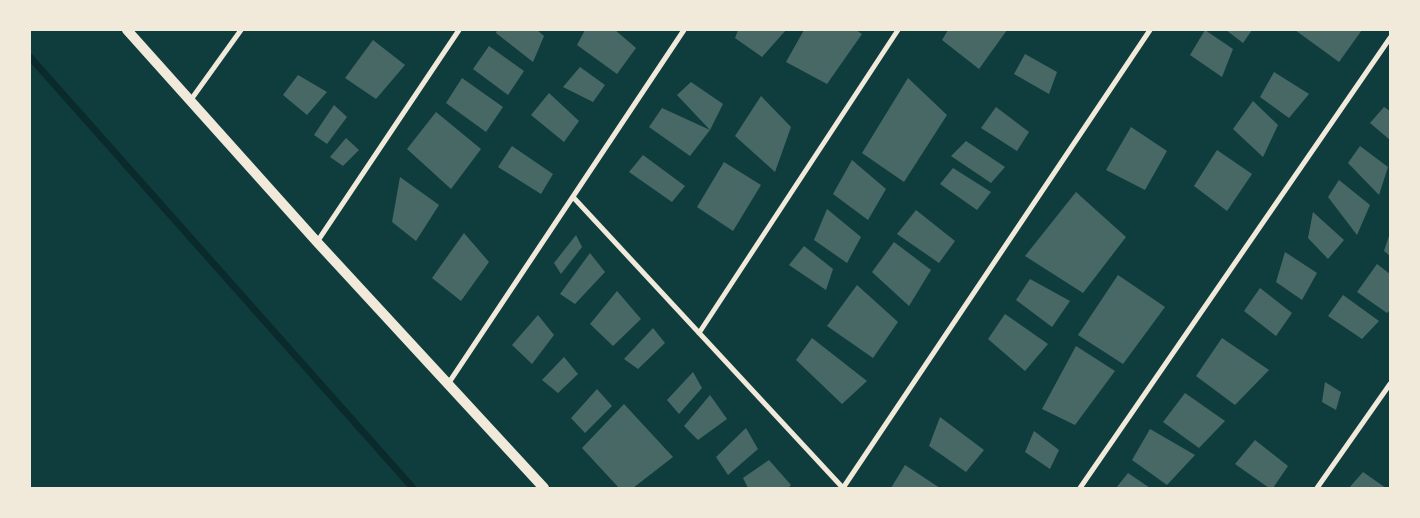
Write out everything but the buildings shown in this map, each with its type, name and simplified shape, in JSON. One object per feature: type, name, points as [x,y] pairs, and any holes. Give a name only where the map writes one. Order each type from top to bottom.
[{"type":"main road","points":[[127,30],[317,242],[544,488]]},
{"type":"street","points":[[190,101],[241,30]]},
{"type":"street","points":[[317,242],[459,30]]},
{"type":"street","points":[[448,384],[684,30]]},
{"type":"street","points":[[699,333],[898,30]]},
{"type":"street","points":[[573,197],[843,488],[1150,30]]},
{"type":"street","points":[[1080,488],[1390,38]]},
{"type":"street","points":[[1317,488],[1390,384]]},
{"type":"waterway","points":[[30,57],[413,488]]}]
